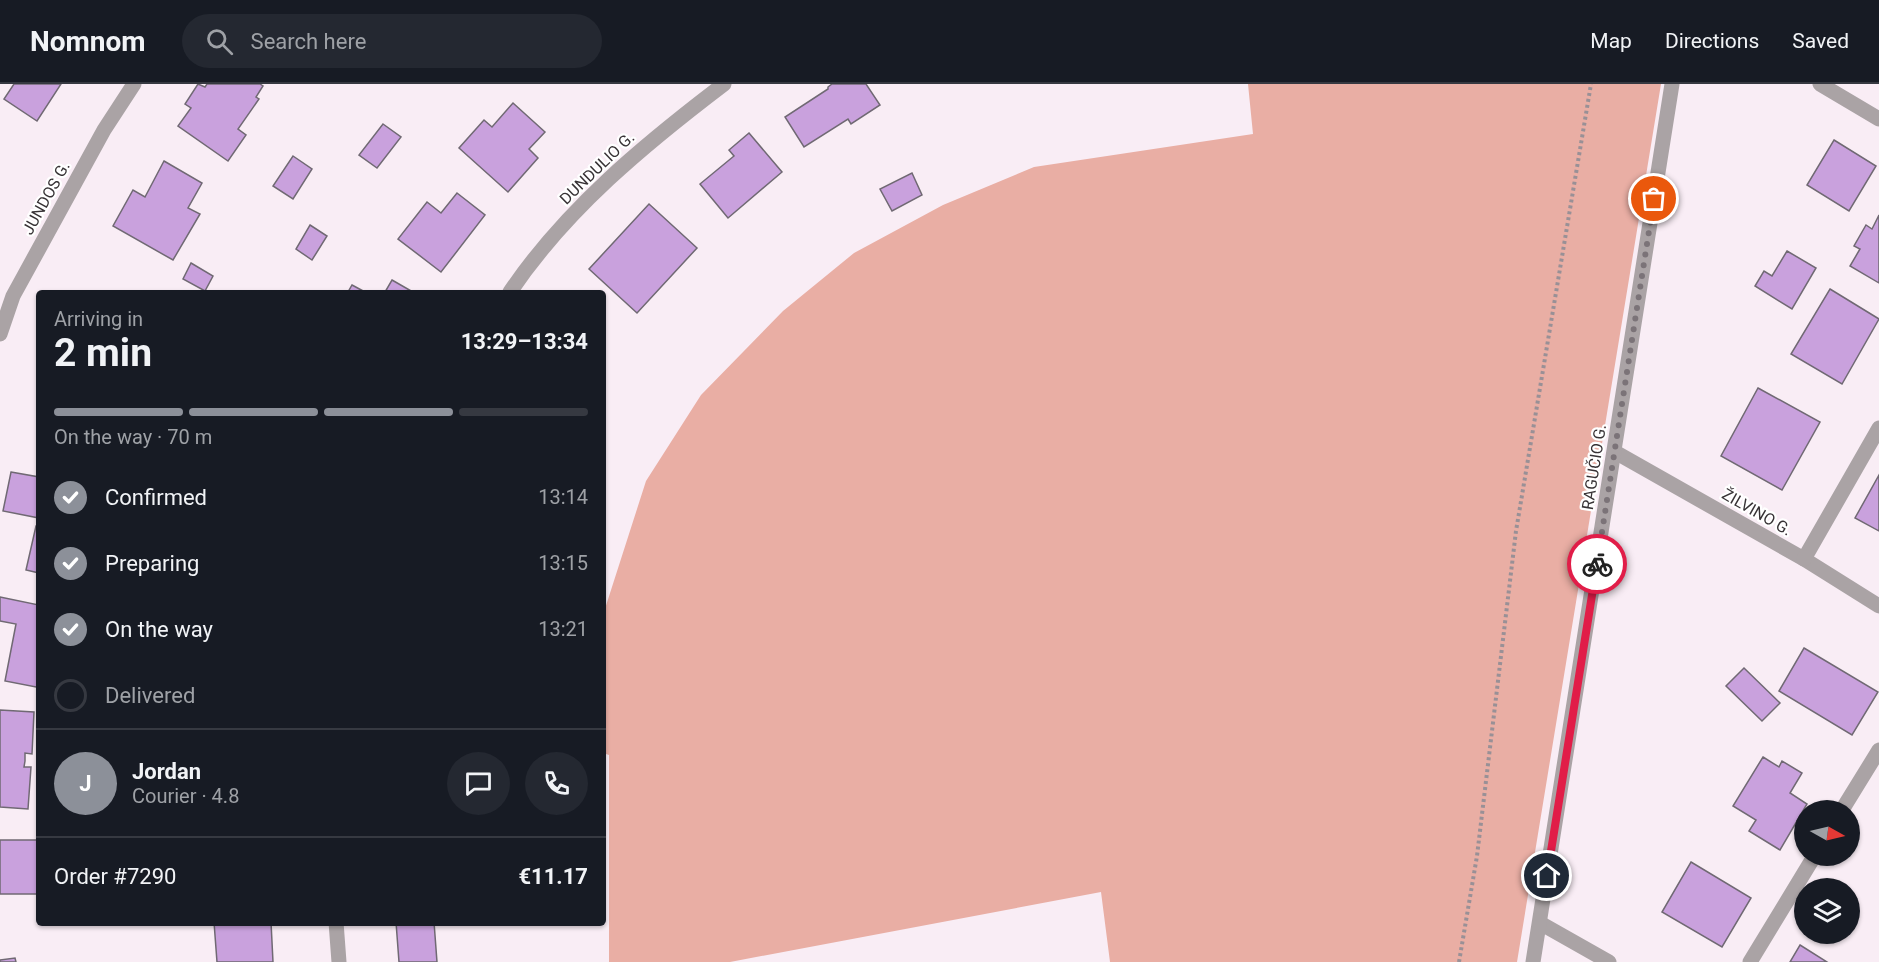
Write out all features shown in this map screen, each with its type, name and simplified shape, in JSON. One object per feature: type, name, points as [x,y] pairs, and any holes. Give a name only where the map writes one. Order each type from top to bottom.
[{"type":"street","name":"JUNDOS G.","points":[[0,334],[13,296],[104,130],[134,84]]},
{"type":"street","name":"DUNDULIO G.","points":[[511,290],[530,262],[604,183],[666,128],[724,84]]},
{"type":"street","name":"RAGUČIO G.","points":[[1533,962],[1672,84]]},
{"type":"street","points":[[1820,84],[1879,119]]},
{"type":"street","points":[[1804,560],[1879,428]]},
{"type":"street","name":"ŽILVINO G.","points":[[1615,452],[1804,560],[1879,606]]},
{"type":"street","points":[[1848,800],[1879,750]]},
{"type":"street","points":[[1750,962],[1808,866]]},
{"type":"street","points":[[1540,923],[1609,962]]},
{"type":"street","points":[[336,926],[339,962]]},
{"type":"path","points":[[1458,962],[1477,856],[1516,531],[1591,84]]},
{"type":"shaded area","points":[[1248,84],[1661,84],[1517,962],[1110,962],[1101,892],[730,962],[609,962],[606,606],[646,481],[701,395],[783,311],[854,253],[943,205],[1034,167],[1253,134]]},
{"type":"building","points":[[14,84],[61,84],[37,121],[4,99]]},
{"type":"building","points":[[198,84],[205,87],[207,84],[260,84],[263,86],[256,97],[259,99],[238,129],[246,135],[228,161],[178,126],[191,108],[185,104]]},
{"type":"building","points":[[832,84],[866,84],[880,105],[851,124],[848,119],[804,147],[785,117]]},
{"type":"building","points":[[513,103],[545,132],[529,149],[538,158],[508,192],[459,148],[484,120],[492,127]]},
{"type":"building","points":[[383,124],[401,137],[377,168],[359,155]]},
{"type":"building","points":[[749,133],[782,172],[728,218],[700,184],[734,156],[729,150]]},
{"type":"building","points":[[1834,140],[1876,166],[1849,211],[1807,185]]},
{"type":"building","points":[[293,156],[312,169],[293,199],[273,186]]},
{"type":"building","points":[[164,161],[202,183],[188,208],[200,214],[173,260],[113,226],[133,190],[145,197]]},
{"type":"building","points":[[912,173],[922,195],[892,211],[880,189]]},
{"type":"building","points":[[457,193],[485,215],[441,272],[398,239],[427,202],[441,213]]},
{"type":"building","points":[[649,204],[697,248],[637,313],[589,269]]},
{"type":"building","points":[[1879,215],[1879,283],[1850,266],[1860,249],[1854,246],[1866,225],[1872,229]]},
{"type":"building","points":[[310,225],[327,236],[312,260],[296,249]]},
{"type":"building","points":[[1787,251],[1816,268],[1792,309],[1755,286],[1764,271],[1772,276]]},
{"type":"building","points":[[191,263],[213,276],[206,290],[183,279]]},
{"type":"building","points":[[392,280],[410,290],[386,290]]},
{"type":"building","points":[[352,285],[361,290],[349,290]]},
{"type":"building","points":[[1830,289],[1879,319],[1842,384],[1791,354]]},
{"type":"building","points":[[1758,388],[1820,422],[1782,490],[1721,456]]},
{"type":"building","points":[[11,472],[36,476],[36,517],[3,511]]},
{"type":"building","points":[[1879,475],[1879,531],[1855,518]]},
{"type":"building","points":[[36,526],[36,572],[26,570]]},
{"type":"building","points":[[0,597],[36,604],[36,687],[5,681],[16,624],[0,621]]},
{"type":"building","points":[[1804,648],[1878,692],[1852,735],[1779,691]]},
{"type":"building","points":[[1744,668],[1780,703],[1762,721],[1726,686]]},
{"type":"building","points":[[0,710],[34,712],[32,754],[25,753],[24,767],[31,767],[28,809],[0,807]]},
{"type":"building","points":[[1763,757],[1779,767],[1782,761],[1802,773],[1790,793],[1801,800],[1794,800],[1794,826],[1780,850],[1749,831],[1756,820],[1733,806]]},
{"type":"building","points":[[0,840],[36,840],[36,894],[0,894]]},
{"type":"building","points":[[1691,862],[1751,898],[1722,947],[1662,912]]},
{"type":"building","points":[[214,926],[271,926],[273,962],[217,962]]},
{"type":"building","points":[[396,926],[434,926],[437,962],[399,962]]},
{"type":"building","points":[[1800,945],[1827,962],[1790,962]]},
{"type":"building","points":[[15,958],[16,962],[0,962],[0,960]]},
{"type":"way so far","points":[[1597,564],[1654,199]]},
{"type":"route","points":[[1547,876],[1597,564]]}]
